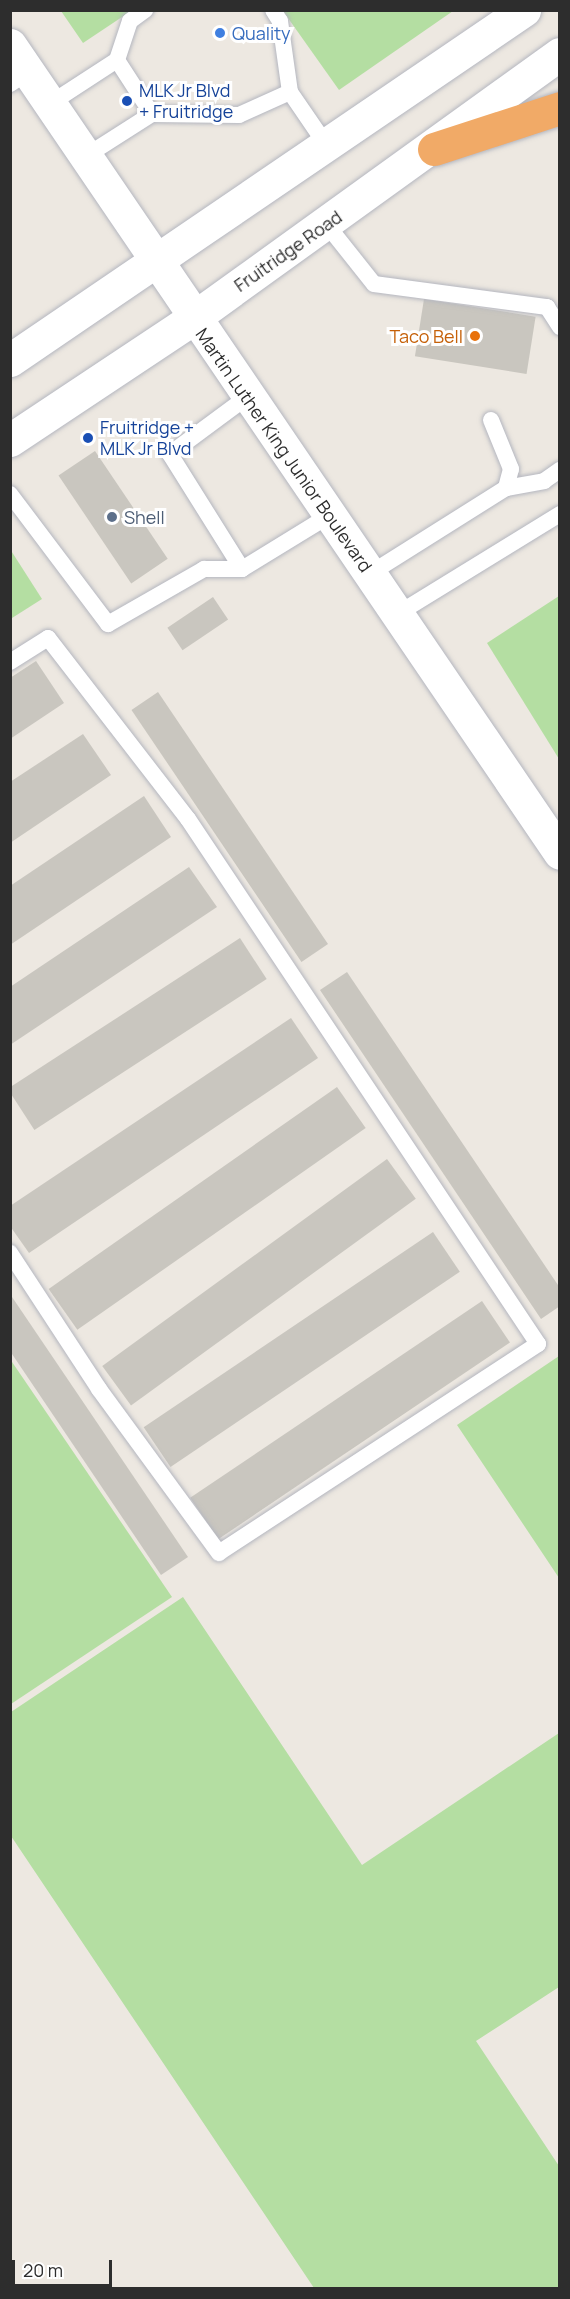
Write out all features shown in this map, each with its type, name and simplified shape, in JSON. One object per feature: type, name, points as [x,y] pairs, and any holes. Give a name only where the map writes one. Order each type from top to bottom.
[{"type":"highway","points":[[434,149],[560,108]]},
{"type":"main road","points":[[15,348],[156,260],[524,10]]},
{"type":"main road","name":"Fruitridge Road","points":[[10,440],[192,319],[327,225],[434,149],[560,54]]},
{"type":"main road","name":"Martin Luther King Junior Boulevard","points":[[16,67],[51,103],[156,260],[192,319],[399,613],[560,853]]},
{"type":"lane","points":[[51,103],[117,60],[130,21],[145,10]]},
{"type":"lane","points":[[273,10],[280,21],[290,92],[327,146]]},
{"type":"lane","points":[[117,60],[152,114]]},
{"type":"lane","points":[[86,156],[152,114],[239,115],[290,92]]},
{"type":"lane","points":[[327,225],[374,284],[547,307],[560,327]]},
{"type":"lane","points":[[243,569],[170,454],[247,397]]},
{"type":"lane","points":[[491,420],[511,469],[506,488]]},
{"type":"lane","points":[[371,573],[506,488],[544,481],[560,470]]},
{"type":"lane","points":[[10,494],[108,624],[204,569],[243,569],[330,515]]},
{"type":"lane","points":[[399,613],[560,514]]},
{"type":"lane","points":[[10,662],[48,638],[97,701],[188,819],[538,1344],[219,1553],[99,1389],[10,1253]]},
{"type":"green space","points":[[61,11],[131,11],[83,43]]},
{"type":"green space","points":[[283,11],[453,11],[339,90]]},
{"type":"green space","points":[[10,549],[42,599],[12,618],[10,617]]},
{"type":"green space","points":[[559,596],[559,759],[487,643]]},
{"type":"green space","points":[[559,1356],[559,1578],[457,1425]]},
{"type":"green space","points":[[10,1359],[172,1597],[11,1704],[10,1704]]},
{"type":"green space","points":[[183,1597],[362,1865],[559,1733],[559,1987],[476,2041],[559,2166],[559,2288],[314,2288],[11,1836],[11,1712]]},
{"type":"building","name":"Taco Bell","points":[[424,299],[536,317],[527,374],[415,356]]},
{"type":"building","points":[[95,451],[168,559],[131,583],[59,476]]},
{"type":"building","points":[[213,597],[228,619],[183,650],[167,628]]},
{"type":"building","points":[[36,661],[64,703],[10,739],[10,678]]},
{"type":"building","points":[[158,692],[328,944],[301,962],[131,710]]},
{"type":"building","points":[[83,734],[111,775],[10,843],[10,782]]},
{"type":"building","points":[[144,796],[171,837],[10,945],[10,886]]},
{"type":"building","points":[[189,867],[217,907],[10,1045],[10,987]]},
{"type":"building","points":[[240,938],[267,979],[34,1130],[10,1092],[10,1087]]},
{"type":"building","points":[[347,972],[560,1288],[560,1306],[541,1319],[320,990]]},
{"type":"building","points":[[291,1018],[318,1058],[29,1253],[10,1226],[10,1206]]},
{"type":"building","points":[[337,1087],[366,1128],[77,1330],[49,1289]]},
{"type":"building","points":[[387,1159],[416,1199],[131,1406],[102,1366]]},
{"type":"building","points":[[433,1232],[460,1272],[171,1467],[144,1427]]},
{"type":"building","points":[[10,1294],[188,1557],[161,1575],[10,1351]]},
{"type":"building","points":[[482,1301],[510,1342],[218,1539],[190,1498]]},
{"type":"place","name":"Quality","points":[[220,33]]},
{"type":"place","name":"MLK Jr Blvd + Fruitridge","points":[[127,101]]},
{"type":"place","name":"Taco Bell","points":[[475,336]]},
{"type":"place","name":"Fruitridge + MLK Jr Blvd","points":[[88,438]]},
{"type":"place","name":"Shell","points":[[112,517]]}]
